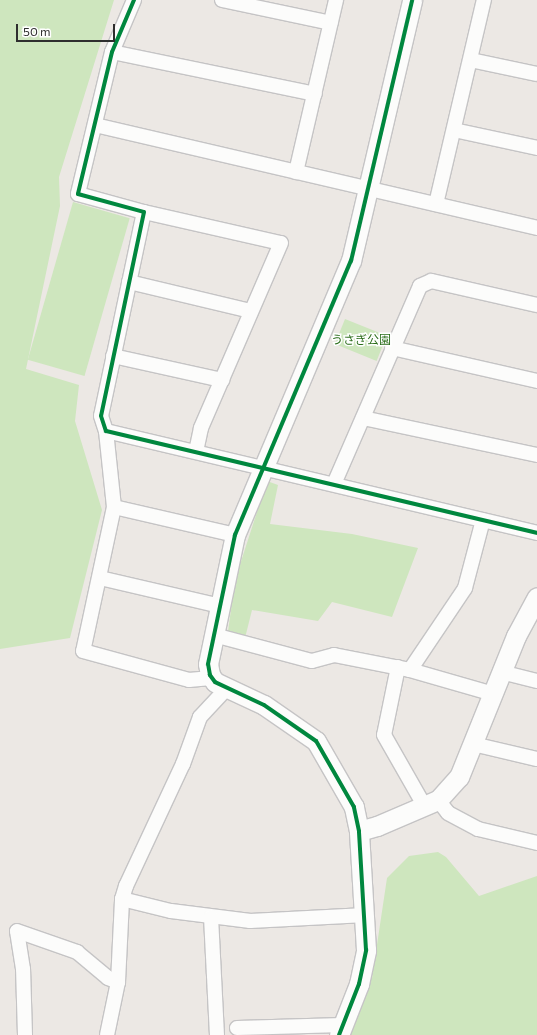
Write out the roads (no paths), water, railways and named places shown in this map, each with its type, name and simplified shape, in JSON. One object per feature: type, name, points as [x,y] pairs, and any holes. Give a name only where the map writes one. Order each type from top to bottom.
[{"type":"street","points":[[134,0],[112,52],[78,194],[144,212],[281,243],[201,428],[196,451]]},
{"type":"street","points":[[222,0],[331,23]]},
{"type":"street","points":[[296,172],[336,0]]},
{"type":"street","points":[[211,678],[208,664],[236,535],[351,261],[412,0]]},
{"type":"street","points":[[436,204],[484,0]]},
{"type":"street","points":[[112,52],[314,94]]},
{"type":"street","points":[[471,60],[537,74]]},
{"type":"street","points":[[95,125],[537,228]]},
{"type":"street","points":[[454,130],[537,148]]},
{"type":"street","points":[[144,212],[101,416],[106,431],[114,507],[100,578],[83,651],[188,680],[211,678],[264,705],[316,740],[354,807],[359,831],[366,915],[366,950],[359,984],[341,1030],[237,1028]]},
{"type":"street","points":[[334,484],[420,286],[431,281],[537,305]]},
{"type":"street","points":[[129,282],[251,312]]},
{"type":"street","points":[[392,348],[537,381]]},
{"type":"street","points":[[113,356],[222,380]]},
{"type":"street","points":[[363,418],[537,455]]},
{"type":"street","points":[[106,431],[196,451],[537,533]]},
{"type":"street","points":[[114,507],[236,535]]},
{"type":"street","points":[[482,520],[465,588],[404,669],[384,735],[431,804],[478,829],[537,843]]},
{"type":"street","points":[[100,578],[220,606]]},
{"type":"street","points":[[359,831],[431,804],[459,777],[502,672],[535,604]]},
{"type":"street","points":[[214,635],[312,661],[334,655],[404,669],[494,694]]},
{"type":"street","points":[[502,672],[537,681]]},
{"type":"street","points":[[107,1035],[118,982],[122,899],[126,886],[183,764],[200,717],[228,687]]},
{"type":"street","points":[[473,744],[537,759]]},
{"type":"street","points":[[122,899],[211,917],[250,921],[366,915]]},
{"type":"street","points":[[211,917],[217,1035]]},
{"type":"street","points":[[25,1035],[23,1021],[23,969],[17,931],[76,952],[108,978],[118,982]]},
{"type":"park label","name":"うさぎ公園","points":[[361,340]]}]
